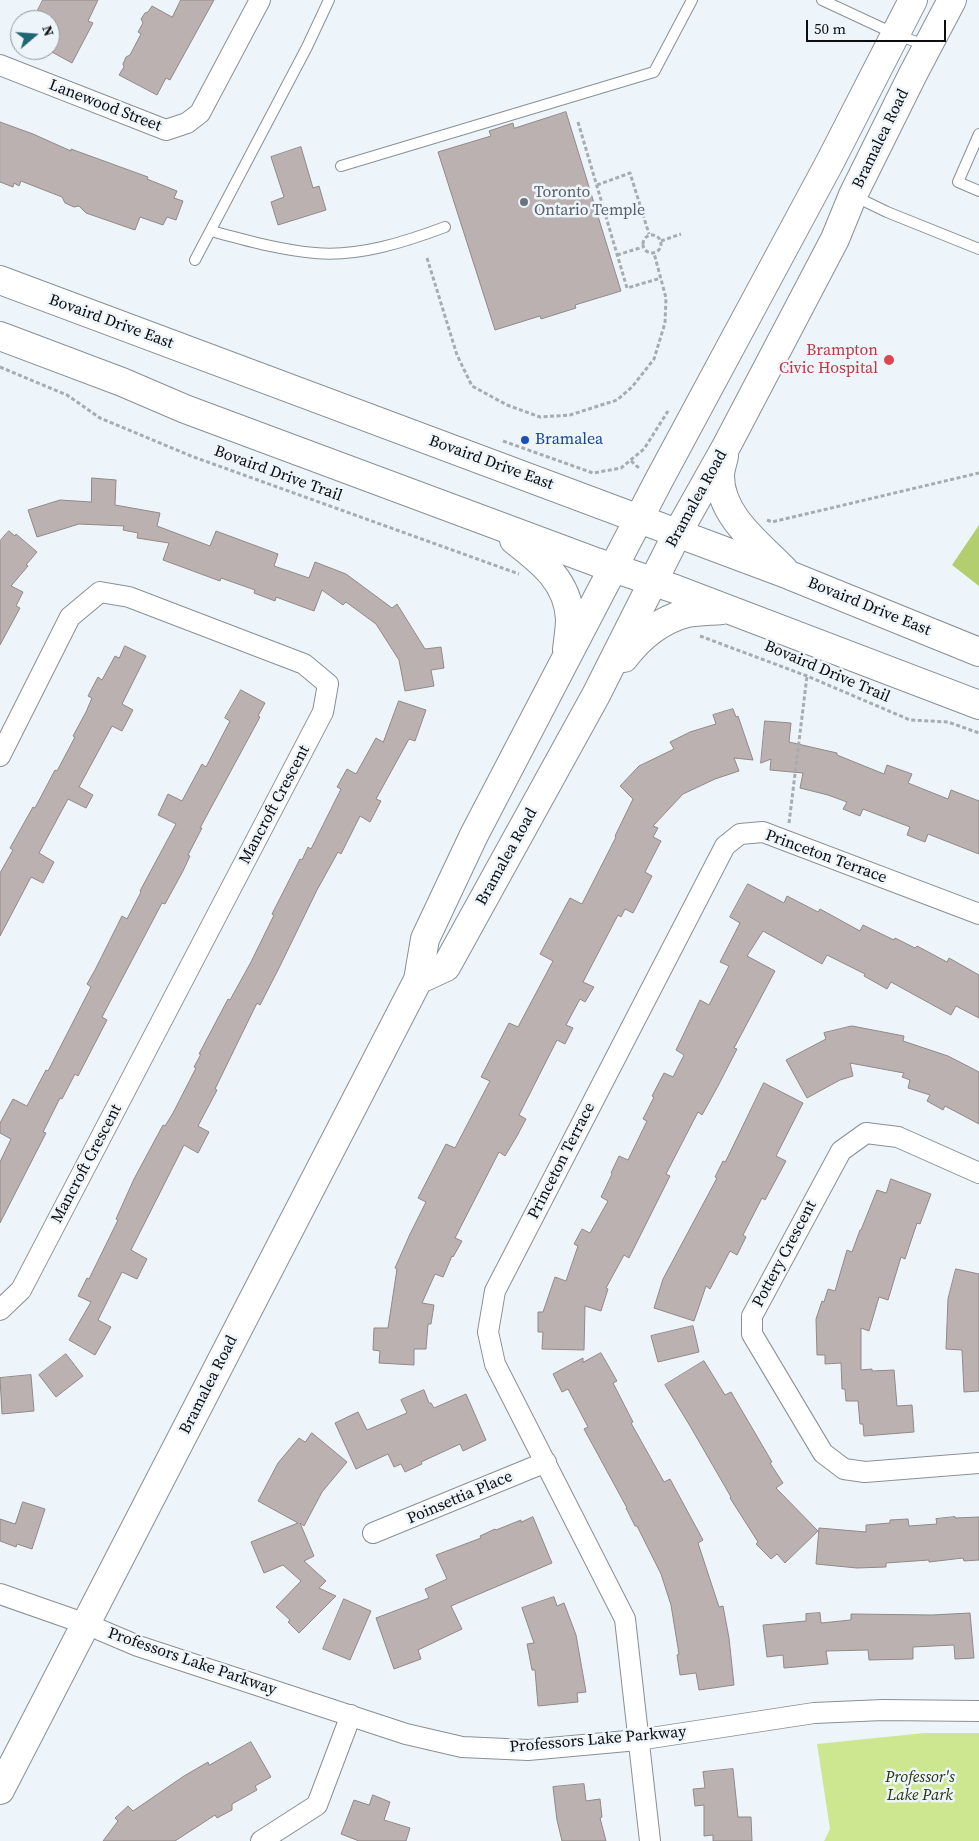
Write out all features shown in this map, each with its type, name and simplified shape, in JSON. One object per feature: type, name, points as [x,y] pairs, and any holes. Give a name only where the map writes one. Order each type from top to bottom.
[{"type":"main road","name":"Bramalea Road","points":[[0,1790],[418,980],[425,940],[474,835],[914,0]]},
{"type":"main road","name":"Bramalea Road","points":[[418,980],[446,967],[596,695],[677,534],[727,445],[835,239],[853,196],[952,0]]},
{"type":"main road","name":"Bovaird Drive East","points":[[0,280],[789,575],[979,652]]},
{"type":"main road","points":[[0,336],[122,382],[184,408],[614,568],[730,609],[979,705]]},
{"type":"main road","points":[[727,445],[720,475],[723,494],[729,511],[789,575]]},
{"type":"main road","points":[[491,522],[543,562],[557,578],[566,598],[570,619],[566,658]]},
{"type":"main road","points":[[596,695],[633,646],[656,625],[687,613],[730,609]]},
{"type":"street","name":"Lanewood Street","points":[[0,65],[166,130],[187,123],[200,113],[260,0]]},
{"type":"street","name":"Mancroft Crescent","points":[[0,756],[70,617],[100,592],[129,598],[304,664],[328,684],[324,712],[21,1290],[0,1310]]},
{"type":"street","name":"Princeton Terrace","points":[[650,1841],[625,1619],[495,1364],[488,1332],[495,1291],[725,846],[740,834],[763,832],[979,914]]},
{"type":"street","name":"Pottery Crescent","points":[[979,1173],[898,1137],[866,1133],[841,1151],[752,1316],[752,1334],[823,1453],[844,1469],[865,1472],[979,1463]]},
{"type":"street","name":"Poinsettia Place","points":[[373,1533],[546,1462]]},
{"type":"street","name":"Professors Lake Parkway","points":[[0,1594],[86,1624],[138,1646],[406,1734],[462,1747],[528,1750],[638,1740],[814,1713],[883,1710],[979,1711]]},
{"type":"street","points":[[261,1841],[317,1806],[351,1715]]},
{"type":"lane","points":[[195,260],[330,0]]},
{"type":"lane","points":[[341,166],[654,72],[692,0]]},
{"type":"lane","points":[[822,0],[895,34],[928,46]]},
{"type":"lane","points":[[979,134],[958,182],[979,191]]},
{"type":"lane","points":[[853,196],[887,212],[979,249]]},
{"type":"lane","points":[[211,231],[264,245],[316,253],[359,252],[416,238],[446,227]]},
{"type":"path","points":[[578,122],[627,288],[661,278]]},
{"type":"path","points":[[597,184],[630,172],[649,234]]},
{"type":"path","points":[[649,234],[656,236],[661,241]]},
{"type":"path","points":[[649,234],[643,239],[643,247],[647,252],[654,253],[660,248],[661,241]]},
{"type":"path","points":[[661,241],[681,234]]},
{"type":"path","points":[[617,255],[643,247]]},
{"type":"path","points":[[427,258],[457,355],[472,386],[507,405],[540,417],[570,415],[617,400],[632,387],[654,359],[666,323],[666,298],[654,253]]},
{"type":"path","name":"Bovaird Drive Trail","points":[[0,367],[67,395],[100,418],[191,456],[525,577]]},
{"type":"path","points":[[631,460],[640,469]]},
{"type":"path","points":[[764,519],[772,522],[979,473]]},
{"type":"path","name":"Bovaird Drive Trail","points":[[694,634],[710,638],[807,676],[910,720],[948,722],[979,733]]},
{"type":"path","points":[[786,841],[807,676]]},
{"type":"green space","points":[[979,525],[979,586],[952,565]]},
{"type":"green space","name":"Professor's Lake Park","points":[[924,1733],[979,1733],[979,1841],[824,1841],[830,1829],[817,1744]]},
{"type":"building","points":[[43,0],[98,0],[88,21],[93,23],[72,63],[60,56],[60,10],[38,10]]},
{"type":"building","points":[[181,0],[214,0],[170,80],[166,78],[157,95],[119,75],[124,67],[123,64],[126,57],[130,55],[141,34],[138,32],[143,23],[141,19],[145,13],[152,6],[172,17]]},
{"type":"building","name":"Toronto Ontario Temple","points":[[566,112],[621,291],[575,305],[576,308],[541,319],[540,316],[495,330],[438,152],[491,136],[489,131],[513,123],[514,128]]},
{"type":"building","points":[[0,122],[71,151],[71,149],[148,177],[147,179],[177,191],[174,198],[183,201],[176,220],[167,217],[163,225],[140,217],[135,230],[86,213],[79,206],[74,207],[65,203],[62,197],[21,181],[19,186],[14,183],[13,187],[0,182]]},
{"type":"building","points":[[301,147],[313,188],[319,186],[326,210],[278,225],[271,202],[284,197],[271,157]]},
{"type":"building","points":[[92,478],[116,480],[115,505],[160,513],[157,526],[210,546],[216,531],[278,554],[274,566],[309,578],[315,562],[346,574],[392,608],[397,604],[425,649],[441,647],[444,668],[431,670],[434,686],[405,691],[399,660],[376,624],[346,602],[343,605],[322,590],[314,611],[276,597],[275,601],[254,593],[255,590],[221,578],[220,581],[163,560],[169,543],[137,538],[138,533],[123,530],[124,526],[79,524],[37,537],[28,510],[60,500],[91,502]]},
{"type":"building","points":[[9,531],[15,536],[16,534],[37,552],[11,586],[23,592],[16,606],[20,608],[0,645],[0,541]]},
{"type":"building","points":[[125,646],[146,656],[122,704],[133,710],[122,731],[112,726],[79,787],[93,795],[86,808],[68,799],[39,853],[54,862],[43,883],[31,877],[0,936],[0,873],[13,850],[10,848],[33,807],[35,808],[55,770],[57,771],[75,737],[73,736],[92,698],[88,696],[98,677],[102,680],[115,656],[119,658]]},
{"type":"building","points":[[241,690],[265,703],[258,716],[260,717],[200,828],[202,828],[188,855],[190,856],[183,871],[165,904],[162,903],[102,1017],[107,1020],[78,1076],[75,1074],[62,1099],[60,1098],[43,1132],[46,1133],[0,1223],[0,1162],[11,1139],[0,1133],[0,1123],[13,1099],[27,1106],[46,1070],[48,1071],[91,987],[87,984],[122,916],[127,919],[176,824],[158,815],[168,794],[182,801],[202,764],[206,767],[230,721],[225,718]]},
{"type":"building","points":[[399,701],[426,710],[415,741],[409,739],[376,799],[381,801],[370,822],[360,816],[341,854],[338,852],[260,1005],[257,1003],[215,1089],[217,1090],[198,1126],[209,1132],[198,1153],[184,1145],[131,1250],[147,1259],[137,1279],[122,1272],[98,1320],[111,1327],[95,1355],[69,1340],[91,1302],[78,1296],[87,1278],[89,1279],[118,1220],[116,1219],[134,1179],[163,1125],[165,1126],[173,1113],[196,1068],[194,1067],[201,1054],[199,1054],[228,999],[230,1000],[251,962],[274,915],[272,914],[300,859],[302,860],[308,847],[311,849],[341,789],[337,787],[347,769],[356,774],[376,738],[383,742]]},
{"type":"building","points":[[733,709],[736,717],[738,716],[753,760],[734,758],[739,771],[715,779],[683,794],[653,826],[658,828],[653,837],[661,841],[645,872],[652,876],[633,913],[625,909],[621,917],[618,915],[583,982],[594,987],[585,1002],[580,999],[566,1025],[573,1028],[565,1044],[557,1040],[519,1115],[526,1119],[505,1156],[499,1152],[455,1238],[462,1241],[452,1256],[443,1277],[435,1274],[422,1303],[434,1305],[431,1324],[428,1324],[426,1349],[414,1349],[414,1365],[379,1363],[380,1351],[373,1350],[374,1328],[388,1328],[397,1269],[395,1268],[426,1202],[418,1198],[446,1144],[455,1148],[490,1081],[481,1077],[509,1023],[518,1027],[553,961],[540,954],[570,898],[582,904],[616,837],[633,799],[620,786],[639,766],[674,749],[670,742],[690,732],[716,724],[713,715]]},
{"type":"building","points":[[765,721],[791,723],[789,742],[837,753],[837,755],[884,774],[887,765],[912,774],[908,783],[948,799],[951,790],[979,801],[979,854],[928,834],[925,842],[907,835],[910,827],[863,809],[860,816],[843,809],[847,802],[800,788],[803,773],[770,770],[771,759],[761,763]]},
{"type":"building","points":[[748,884],[784,903],[787,896],[818,912],[820,909],[860,931],[863,925],[894,940],[895,938],[915,948],[917,946],[947,962],[949,958],[979,975],[979,1018],[956,1006],[951,1015],[891,982],[887,989],[864,976],[865,974],[827,955],[822,964],[763,931],[747,956],[775,971],[734,1048],[737,1049],[718,1086],[702,1115],[698,1112],[666,1174],[670,1176],[629,1258],[624,1255],[606,1288],[608,1289],[601,1311],[585,1306],[584,1350],[542,1349],[543,1332],[538,1332],[538,1312],[543,1312],[555,1277],[566,1281],[578,1246],[574,1244],[582,1229],[590,1233],[608,1201],[601,1197],[619,1156],[628,1160],[647,1121],[643,1119],[664,1073],[673,1077],[684,1055],[676,1050],[700,1000],[709,1005],[729,966],[720,962],[740,923],[730,917]]},
{"type":"building","points":[[852,1026],[904,1036],[903,1041],[948,1056],[979,1072],[979,1124],[945,1106],[943,1110],[927,1101],[930,1095],[908,1088],[910,1080],[902,1077],[904,1073],[850,1063],[853,1076],[840,1080],[807,1098],[786,1060],[826,1039],[824,1033]]},
{"type":"building","points":[[764,1083],[803,1103],[776,1156],[786,1161],[765,1200],[762,1198],[743,1235],[746,1237],[737,1255],[730,1251],[710,1289],[706,1286],[694,1321],[654,1308],[663,1279],[717,1178],[715,1177],[723,1161],[725,1162]]},
{"type":"building","points":[[891,1179],[931,1194],[920,1224],[917,1223],[905,1259],[901,1257],[888,1300],[879,1297],[869,1331],[861,1328],[861,1370],[894,1370],[897,1406],[912,1405],[914,1432],[864,1436],[863,1424],[860,1424],[858,1401],[846,1401],[845,1389],[842,1389],[841,1363],[825,1364],[825,1355],[817,1355],[816,1319],[828,1289],[835,1291],[847,1250],[852,1252],[877,1190],[886,1193]]},
{"type":"building","points":[[956,1269],[979,1274],[979,1391],[964,1392],[962,1350],[946,1349],[948,1299]]},
{"type":"building","points":[[693,1326],[699,1352],[658,1362],[651,1336]]},
{"type":"building","points":[[601,1353],[617,1381],[613,1383],[633,1422],[631,1423],[664,1482],[670,1479],[703,1540],[698,1543],[719,1607],[723,1606],[729,1638],[734,1685],[699,1690],[696,1673],[680,1675],[677,1655],[679,1654],[671,1605],[661,1574],[584,1429],[588,1427],[568,1389],[562,1392],[553,1374],[583,1358],[583,1362]]},
{"type":"building","points":[[66,1354],[83,1376],[56,1397],[39,1375]]},
{"type":"building","points":[[704,1361],[725,1395],[731,1392],[772,1462],[770,1463],[783,1483],[776,1488],[818,1531],[785,1563],[777,1554],[771,1559],[756,1544],[758,1542],[730,1498],[665,1385]]},
{"type":"building","points":[[31,1375],[34,1411],[2,1414],[0,1378]]},
{"type":"building","points":[[424,1390],[429,1403],[434,1408],[466,1394],[486,1440],[463,1451],[460,1444],[421,1462],[422,1464],[405,1472],[401,1464],[394,1467],[388,1454],[356,1469],[335,1423],[358,1412],[367,1430],[407,1413],[401,1400]]},
{"type":"building","points":[[312,1433],[347,1462],[322,1492],[304,1526],[300,1523],[314,1556],[304,1561],[326,1581],[319,1588],[336,1596],[299,1633],[288,1622],[290,1620],[276,1607],[301,1581],[283,1565],[264,1573],[251,1542],[298,1523],[258,1501],[278,1463],[299,1438],[305,1442]]},
{"type":"building","points":[[23,1502],[45,1509],[32,1549],[17,1544],[16,1547],[0,1541],[0,1519],[15,1524]]},
{"type":"building","points":[[533,1517],[552,1563],[451,1606],[462,1629],[418,1650],[421,1659],[394,1669],[376,1618],[429,1598],[425,1589],[447,1579],[436,1555],[481,1538],[480,1536],[495,1529]]},
{"type":"building","points":[[979,1517],[979,1560],[964,1561],[963,1558],[929,1562],[929,1560],[886,1563],[886,1567],[857,1568],[816,1564],[819,1528],[866,1532],[866,1525],[890,1523],[890,1520],[908,1519],[909,1526],[937,1524],[936,1519]]},
{"type":"building","points":[[554,1597],[557,1606],[564,1603],[576,1635],[586,1692],[577,1693],[578,1702],[538,1706],[535,1670],[532,1670],[527,1644],[534,1643],[522,1608]]},
{"type":"building","points":[[344,1599],[371,1611],[350,1660],[323,1649]]},
{"type":"building","points":[[820,1613],[821,1623],[851,1620],[851,1614],[932,1615],[970,1613],[974,1658],[955,1659],[954,1645],[913,1647],[913,1659],[869,1660],[868,1650],[826,1651],[828,1664],[784,1668],[783,1655],[767,1657],[763,1625],[806,1621],[806,1614]]},
{"type":"building","points":[[251,1742],[271,1777],[255,1786],[257,1790],[232,1804],[232,1810],[217,1818],[215,1815],[175,1841],[103,1841],[118,1821],[115,1818],[128,1806],[133,1811],[184,1776],[208,1762],[209,1765]]},
{"type":"building","points":[[733,1769],[738,1817],[751,1817],[752,1841],[713,1841],[713,1835],[704,1836],[704,1805],[695,1806],[693,1789],[705,1788],[703,1772]]},
{"type":"building","points":[[584,1784],[586,1801],[600,1799],[602,1817],[600,1818],[606,1841],[562,1841],[553,1787]]},
{"type":"building","points":[[373,1795],[390,1802],[384,1820],[410,1828],[406,1841],[359,1841],[341,1834],[354,1800],[369,1805]]},
{"type":"place","name":"Toronto Ontario Temple","points":[[524,202]]},
{"type":"place","name":"Brampton Civic Hospital","points":[[889,360]]},
{"type":"place","name":"Bramalea","points":[[525,440]]}]
